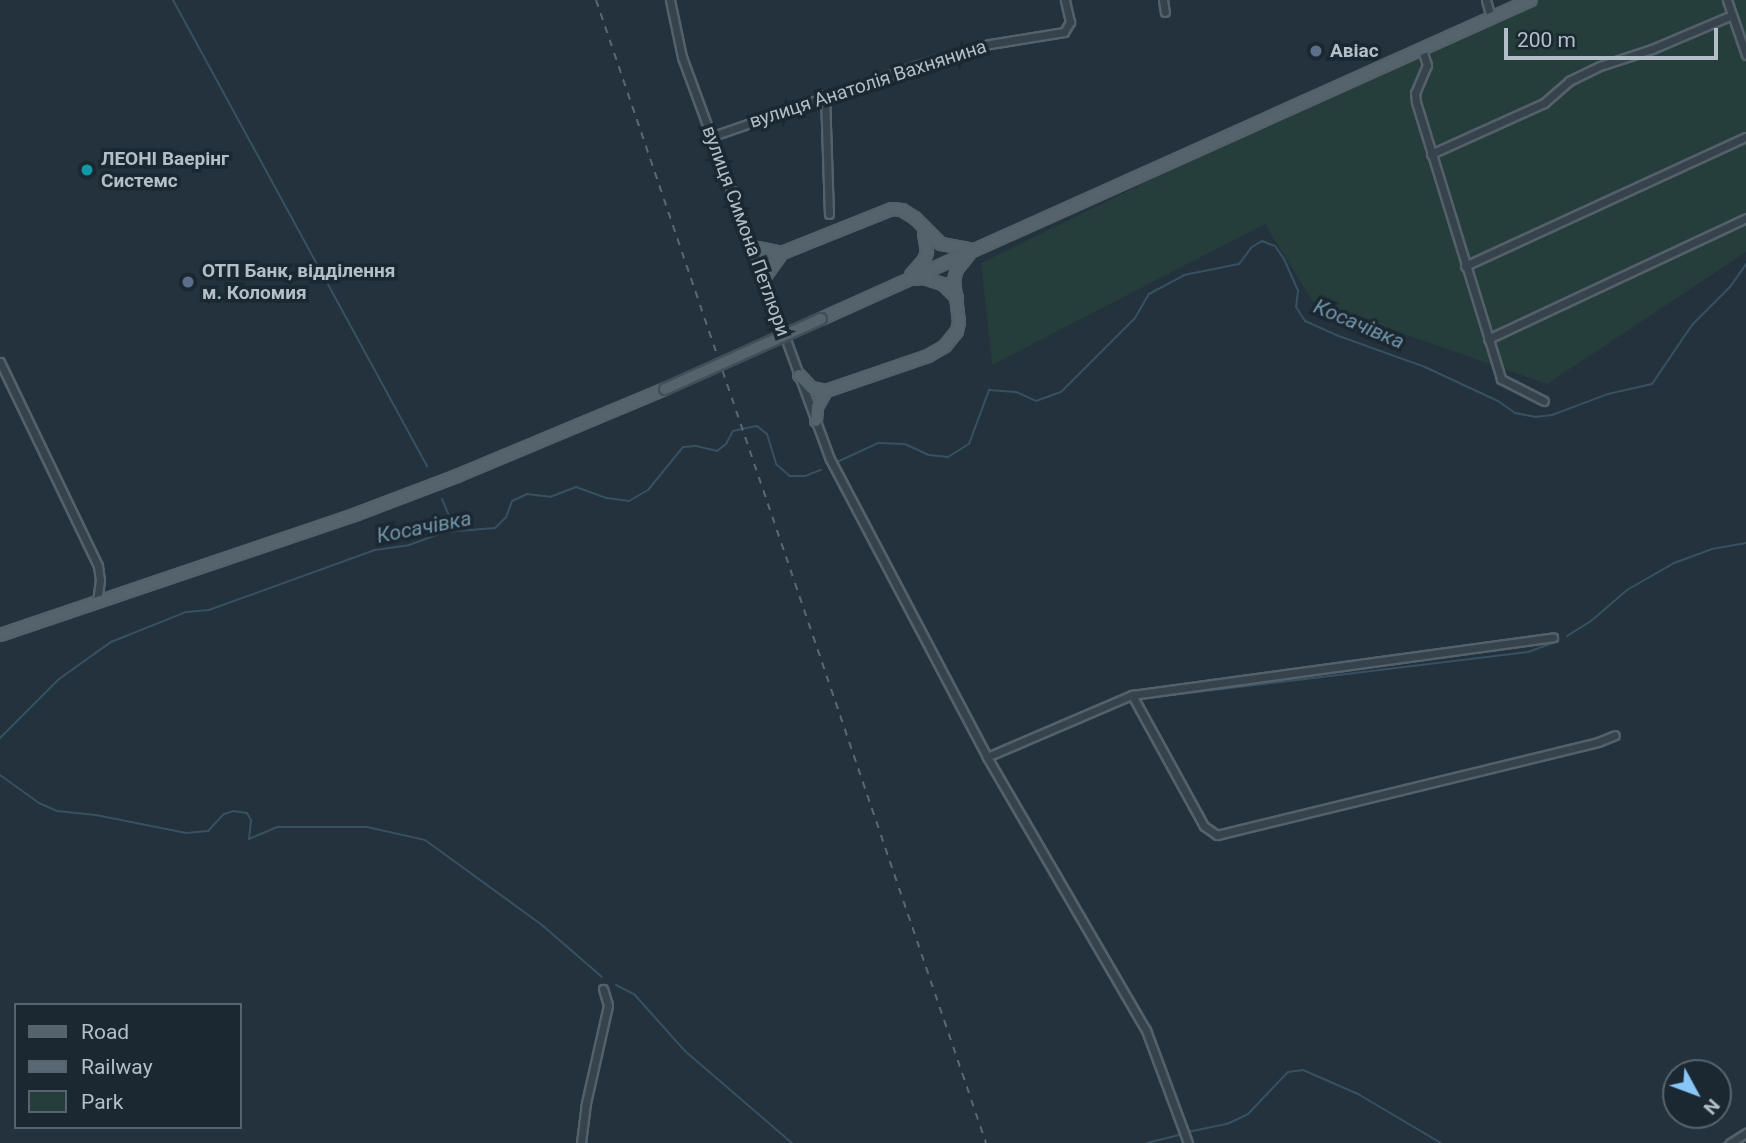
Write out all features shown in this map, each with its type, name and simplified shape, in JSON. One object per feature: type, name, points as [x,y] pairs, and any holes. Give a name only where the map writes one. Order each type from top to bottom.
[{"type":"main road","points":[[0,635],[382,505],[665,389],[1531,0]]},
{"type":"main road","points":[[764,278],[782,253],[874,214],[902,209],[941,244],[962,250],[976,248]]},
{"type":"main road","points":[[906,279],[919,268],[927,252],[928,243],[915,218]]},
{"type":"main road","points":[[752,247],[782,253]]},
{"type":"main road","points":[[799,375],[811,388],[825,391],[939,351],[957,331],[954,280],[957,269],[976,248]]},
{"type":"main road","points":[[906,279],[934,280],[943,284],[957,299]]},
{"type":"main road","points":[[816,421],[817,407],[825,391]]},
{"type":"street","name":"вулиця Симона Петлюри","points":[[670,0],[682,57],[830,460],[987,757],[1146,1030],[1187,1140]]},
{"type":"street","name":"вулиця Анатолія Вахнянина","points":[[710,136],[825,95],[990,44],[1068,30],[1070,22],[1065,0]]},
{"type":"street","points":[[1163,0],[1165,12]]},
{"type":"street","points":[[1486,0],[1491,18]]},
{"type":"street","points":[[1727,0],[1746,55]]},
{"type":"street","points":[[1431,154],[1545,103],[1569,81],[1600,66],[1653,49],[1732,15]]},
{"type":"street","points":[[1422,49],[1427,65],[1415,93],[1416,102],[1501,379],[1544,401]]},
{"type":"street","points":[[825,95],[829,214]]},
{"type":"street","points":[[1465,266],[1746,137]]},
{"type":"street","points":[[1488,338],[1746,218]]},
{"type":"street","points":[[0,362],[98,566],[100,580],[97,601]]},
{"type":"street","points":[[987,757],[1132,695],[1553,637]]},
{"type":"street","points":[[1132,695],[1204,826],[1217,835],[1472,774],[1615,735]]},
{"type":"street","points":[[581,1143],[586,1102],[608,1005],[603,989]]},
{"type":"street","points":[[1730,1143],[1746,1133]]},
{"type":"green space","points":[[1517,0],[1746,0],[1746,252],[1547,384],[1313,302],[1265,224],[992,365],[981,263]]},
{"type":"waterway","points":[[173,0],[427,466]]},
{"type":"waterway","name":"Косачівка","points":[[837,462],[878,443],[905,444],[929,455],[948,457],[969,444],[989,390],[1016,392],[1036,401],[1061,392],[1135,318],[1149,294],[1184,275],[1239,264],[1252,247],[1262,241],[1275,246],[1284,259],[1298,291],[1296,307],[1305,321],[1425,367],[1498,401],[1515,413],[1535,417],[1552,415],[1608,394],[1652,384],[1692,325],[1730,287],[1746,264]]},
{"type":"waterway","name":"Косачівка","points":[[0,738],[59,679],[111,642],[186,612],[209,610],[375,550],[409,545],[445,532],[495,528],[506,517],[512,501],[527,494],[550,497],[576,487],[607,498],[629,501],[648,490],[683,447],[696,446],[717,451],[726,444],[733,431],[757,426],[767,434],[776,464],[790,476],[805,476],[821,470]]},
{"type":"waterway","points":[[442,499],[455,530]]},
{"type":"waterway","points":[[1567,636],[1591,621],[1627,590],[1674,563],[1712,549],[1746,543]]},
{"type":"waterway","points":[[1172,695],[1528,652],[1558,641]]},
{"type":"waterway","points":[[0,775],[39,803],[57,811],[96,815],[186,833],[208,831],[224,814],[233,811],[247,813],[251,820],[249,839],[277,827],[367,827],[425,840],[542,925],[602,977]]},
{"type":"waterway","points":[[616,985],[634,994],[685,1051],[792,1143]]},
{"type":"waterway","points":[[1188,1132],[1227,1124],[1248,1114],[1288,1072],[1303,1070],[1358,1094],[1441,1143]]},
{"type":"waterway","points":[[1723,1143],[1746,1128]]},
{"type":"waterway","points":[[1147,1143],[1183,1134]]},
{"type":"railway","points":[[596,0],[986,1143]]},
{"type":"place","name":"Авіас","points":[[1316,51]]},
{"type":"place","name":"ЛЕОНІ Ваерінг Системс","points":[[87,170]]},
{"type":"place","name":"ОТП Банк, відділення м. Коломия","points":[[188,282]]}]
